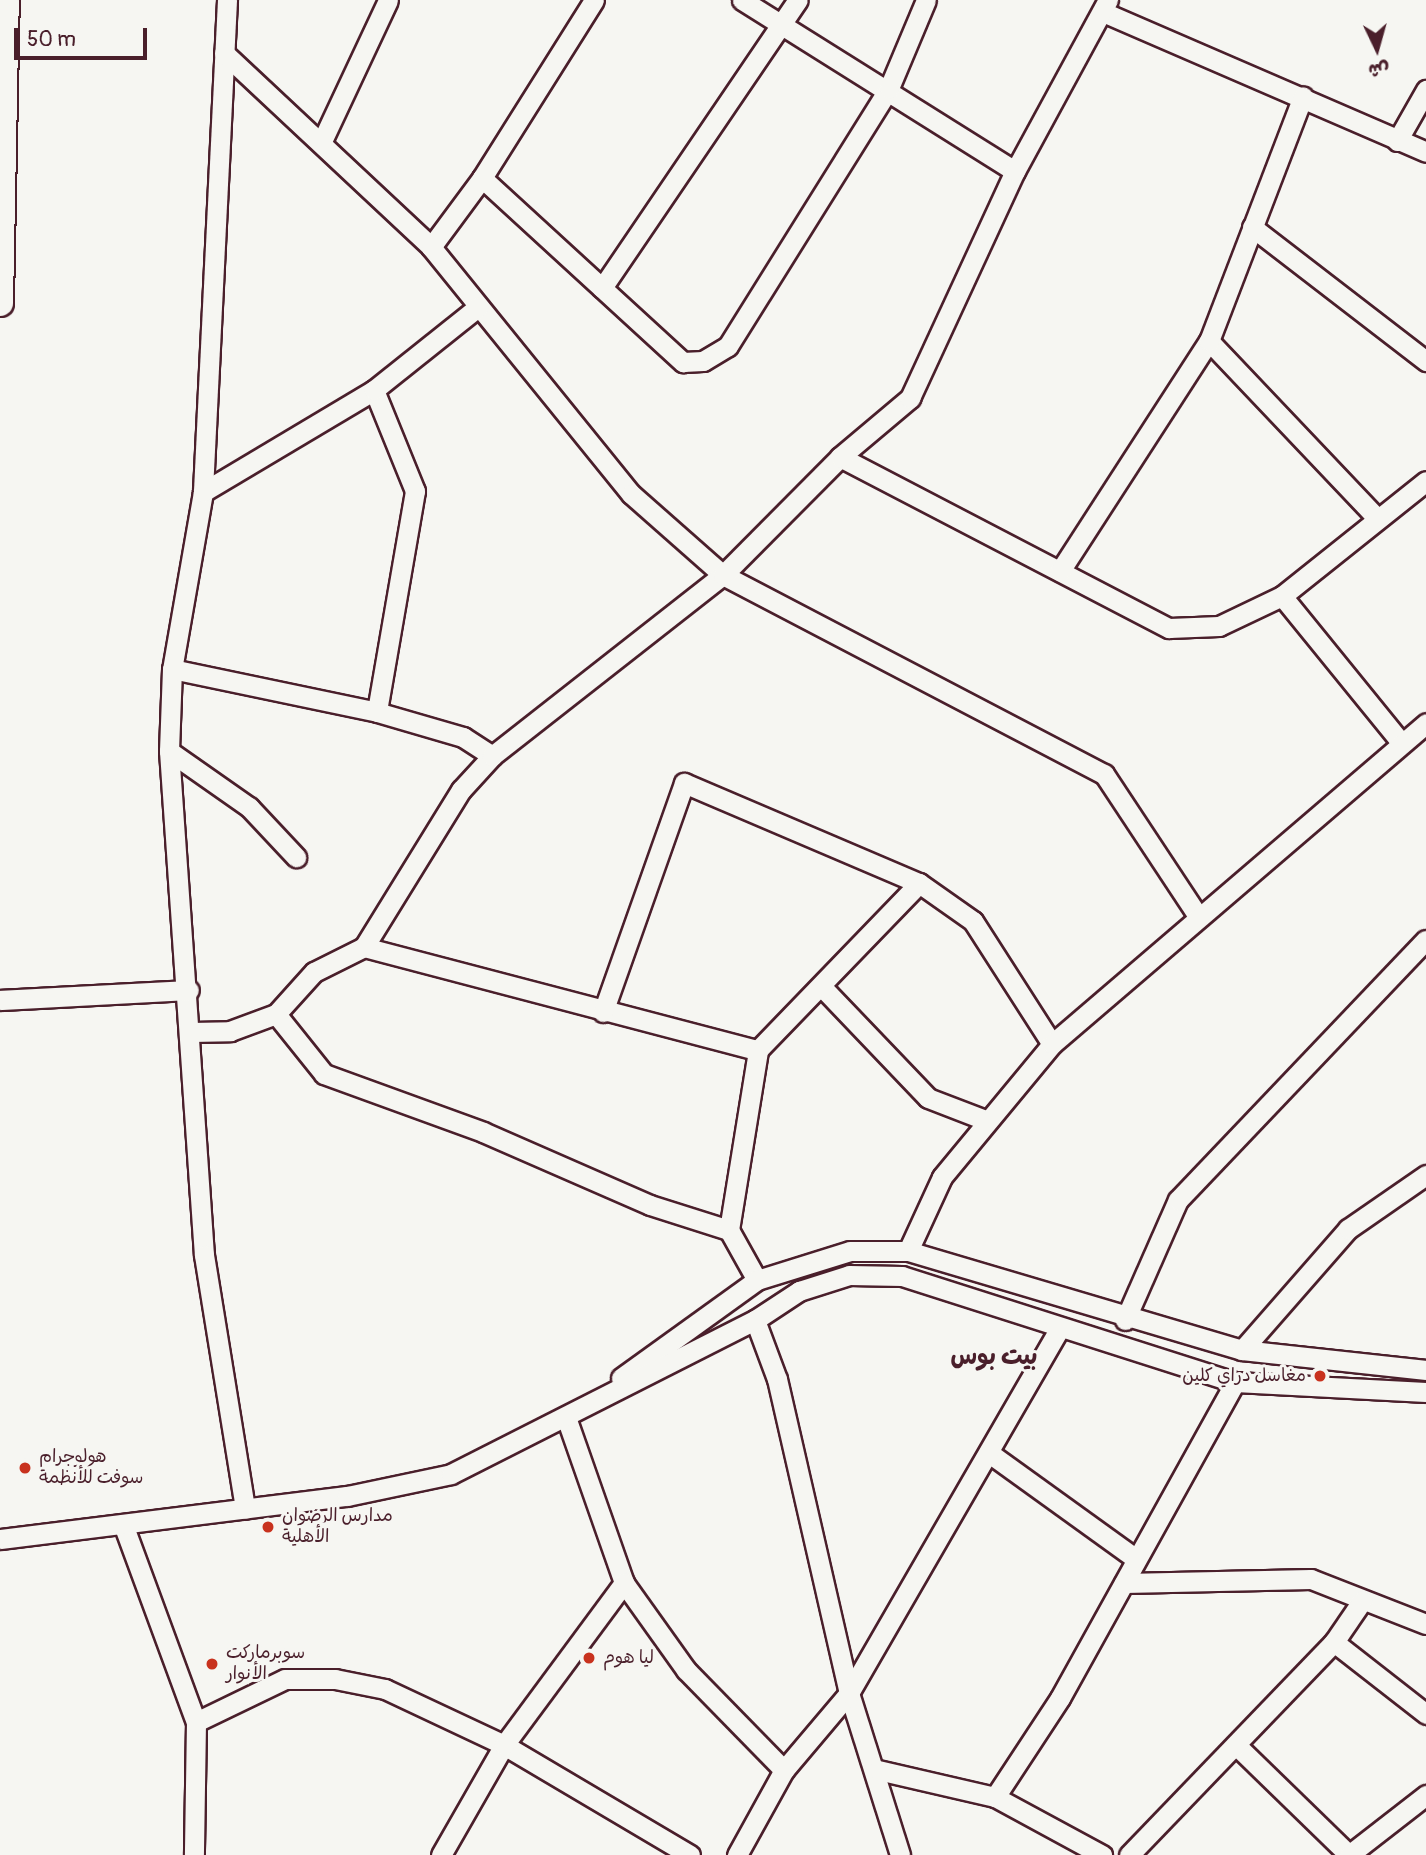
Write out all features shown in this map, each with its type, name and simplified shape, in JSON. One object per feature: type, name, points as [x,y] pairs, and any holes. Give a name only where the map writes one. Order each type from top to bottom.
[{"type":"main road","points":[[0,303],[6,0]]},
{"type":"street","points":[[227,0],[203,492],[172,668],[169,751],[189,990],[204,1255],[245,1509]]},
{"type":"street","points":[[323,139],[388,0]]},
{"type":"street","points":[[431,247],[482,178],[594,0]]},
{"type":"street","points":[[742,0],[889,88],[1015,171]]},
{"type":"street","points":[[602,288],[787,25],[798,0]]},
{"type":"street","points":[[482,178],[683,362],[703,361],[728,346],[889,88],[926,0]]},
{"type":"street","points":[[191,1032],[230,1031],[276,1014],[314,972],[364,947],[461,790],[492,756],[723,575],[840,457],[910,398],[1015,171],[1106,6],[1426,152]]},
{"type":"street","points":[[224,53],[323,139],[431,247],[631,494],[723,575],[1104,774],[1198,916]]},
{"type":"street","points":[[1397,141],[1426,90]]},
{"type":"street","points":[[1060,571],[1209,341],[1303,96]]},
{"type":"street","points":[[1252,227],[1426,360]]},
{"type":"street","points":[[203,492],[374,390],[478,307]]},
{"type":"street","points":[[1209,341],[1376,517]]},
{"type":"street","points":[[374,390],[415,491],[377,712]]},
{"type":"street","points":[[840,457],[1169,628],[1219,626],[1282,596],[1376,517],[1426,481]]},
{"type":"street","points":[[1282,596],[1400,741]]},
{"type":"street","points":[[172,668],[377,712],[463,737],[492,756]]},
{"type":"street","points":[[908,1251],[943,1177],[985,1120],[1052,1044],[1400,741],[1426,723]]},
{"type":"street","points":[[169,751],[249,807],[296,857]]},
{"type":"street","points":[[603,1012],[684,783],[919,883],[973,921],[1052,1044]]},
{"type":"street","points":[[757,1280],[729,1230],[758,1050],[822,987],[919,883]]},
{"type":"street","points":[[1125,1320],[1178,1200],[1426,940]]},
{"type":"street","points":[[364,947],[603,1012],[758,1050]]},
{"type":"street","points":[[822,987],[928,1098],[985,1120]]},
{"type":"street","points":[[0,1000],[189,990]]},
{"type":"street","points":[[276,1014],[324,1074],[483,1132],[650,1205],[729,1230]]},
{"type":"street","points":[[1242,1350],[1348,1229],[1426,1175]]},
{"type":"street","points":[[566,1417],[757,1280],[850,1251],[908,1251],[1125,1320],[1242,1350],[1426,1370]]},
{"type":"street","points":[[0,1539],[245,1509],[451,1474],[755,1320],[799,1291],[849,1275],[902,1276],[1059,1330],[1235,1382],[1426,1392]]},
{"type":"street","points":[[755,1320],[777,1379],[849,1693],[878,1770],[900,1855]]},
{"type":"street","points":[[737,1855],[784,1770],[849,1693],[992,1455],[1059,1330]]},
{"type":"street","points":[[995,1797],[1124,1583],[1135,1558],[1235,1382]]},
{"type":"street","points":[[566,1417],[624,1583],[686,1670],[784,1770]]},
{"type":"street","points":[[992,1455],[1135,1558]]},
{"type":"street","points":[[123,1524],[196,1722],[194,1855]]},
{"type":"street","points":[[1124,1583],[1311,1579],[1426,1624]]},
{"type":"street","points":[[441,1855],[504,1745],[624,1583]]},
{"type":"street","points":[[1129,1855],[1237,1746],[1334,1642],[1362,1601]]},
{"type":"street","points":[[1334,1642],[1426,1714]]},
{"type":"street","points":[[196,1722],[285,1679],[335,1679],[385,1689],[504,1745],[690,1855]]},
{"type":"street","points":[[1237,1746],[1349,1855],[1426,1795]]},
{"type":"street","points":[[878,1770],[995,1797],[1102,1855]]},
{"type":"place","name":"مغاسل دراي كلين","points":[[1320,1376]]},
{"type":"place","name":"هولوجرام سوفت للأنظمة","points":[[25,1468]]},
{"type":"place","name":"مدارس الرضوان الأهلية","points":[[268,1527]]},
{"type":"place","name":"ليا هوم","points":[[589,1658]]},
{"type":"place","name":"سوبرماركت الأنوار","points":[[212,1664]]},
{"type":"district","name":"بيت بوس","points":[[994,1357]]}]
